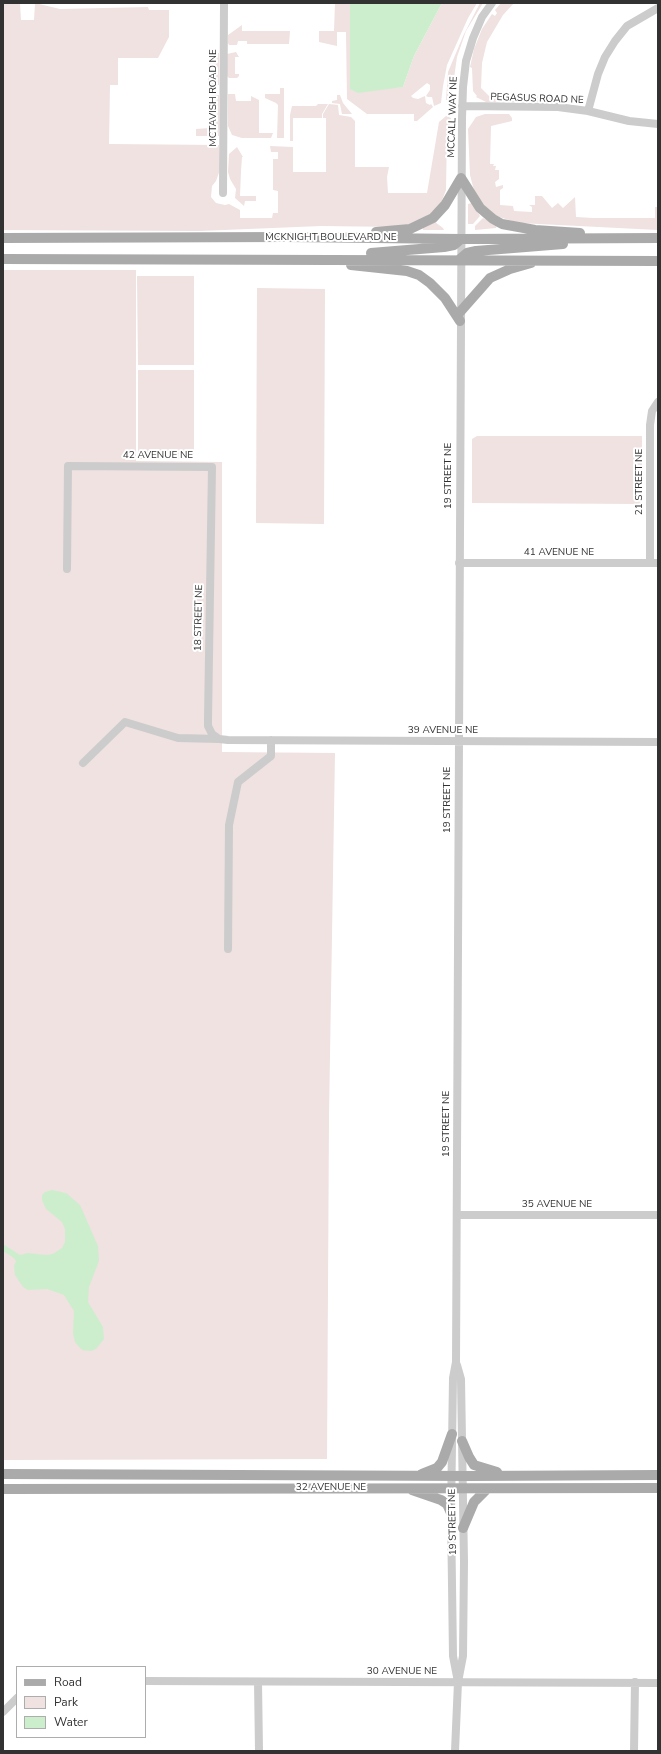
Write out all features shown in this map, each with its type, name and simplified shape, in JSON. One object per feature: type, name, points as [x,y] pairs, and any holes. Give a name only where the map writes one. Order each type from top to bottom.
[{"type":"main road","points":[[286,237],[410,229],[424,224],[439,213],[461,178],[480,208],[502,224],[535,230],[588,233],[622,238]]},
{"type":"main road","name":"MCKNIGHT BOULEVARD NE","points":[[3,238],[658,238]]},
{"type":"main road","points":[[328,259],[371,253],[444,247],[454,244],[461,239]]},
{"type":"main road","points":[[460,259],[467,253],[476,251],[558,245],[589,239]]},
{"type":"main road","points":[[3,259],[460,259],[658,261]]},
{"type":"main road","points":[[295,259],[406,271],[419,275],[430,283],[445,298],[460,316],[490,278],[510,268],[544,260]]},
{"type":"main road","points":[[418,1476],[437,1468],[442,1462],[452,1434]]},
{"type":"main road","points":[[462,1441],[474,1465],[508,1475]]},
{"type":"main road","name":"32 AVENUE NE","points":[[3,1474],[418,1476],[658,1475]]},
{"type":"main road","points":[[407,1488],[440,1500],[447,1504],[451,1513]]},
{"type":"main road","name":"32 AVENUE NE","points":[[3,1489],[658,1488]]},
{"type":"main road","points":[[463,1528],[474,1502],[487,1489]]},
{"type":"street","name":"MCTAVISH ROAD NE","points":[[223,192],[224,3]]},
{"type":"street","name":"MCCALL WAY NE","points":[[461,239],[462,106],[466,61],[473,38],[482,17],[492,3]]},
{"type":"street","points":[[588,111],[598,74],[605,57],[614,42],[627,26],[658,8]]},
{"type":"street","name":"PEGASUS ROAD NE","points":[[462,106],[558,107],[588,111],[629,121],[658,124]]},
{"type":"street","name":"19 STREET NE","points":[[455,1751],[458,1682],[463,1656],[463,1528],[457,1488],[452,1476],[453,1378],[456,1362],[461,239]]},
{"type":"street","name":"21 STREET NE","points":[[654,563],[650,425],[652,411],[658,402]]},
{"type":"street","name":"42 AVENUE NE","points":[[67,569],[68,466],[212,467],[211,484]]},
{"type":"street","name":"18 STREET NE","points":[[211,484],[208,719],[212,734],[224,740]]},
{"type":"street","name":"41 AVENUE NE","points":[[459,563],[654,563]]},
{"type":"street","name":"39 AVENUE NE","points":[[83,763],[125,722],[178,738],[224,740],[658,742]]},
{"type":"street","points":[[228,949],[229,825],[238,782],[271,756],[271,740]]},
{"type":"street","name":"35 AVENUE NE","points":[[457,1215],[658,1215]]},
{"type":"street","name":"19 STREET NE","points":[[456,1362],[461,1379],[463,1476],[457,1488],[451,1513],[453,1656],[458,1682]]},
{"type":"street","name":"30 AVENUE NE","points":[[146,1681],[658,1683]]},
{"type":"street","points":[[258,1682],[259,1751]]},
{"type":"street","points":[[634,1751],[635,1682]]},
{"type":"street","points":[[4,1710],[16,1699]]},
{"type":"green space","points":[[3,3],[20,3],[21,20],[34,20],[35,3],[60,9],[148,7],[149,10],[169,10],[169,37],[158,58],[118,58],[118,85],[110,85],[109,144],[219,145],[220,170],[216,181],[212,186],[211,197],[216,203],[225,205],[229,204],[240,210],[240,218],[272,218],[273,213],[278,213],[278,191],[273,190],[273,159],[278,159],[278,152],[271,152],[270,146],[293,147],[293,172],[326,172],[326,118],[323,118],[323,114],[329,104],[338,105],[339,115],[351,117],[355,121],[355,167],[389,167],[387,177],[388,193],[427,193],[439,122],[446,116],[451,118],[447,129],[446,190],[441,203],[423,220],[400,227],[321,226],[199,231],[3,230]]},
{"type":"green space","points":[[335,3],[350,3],[350,89],[403,87],[414,56],[442,3],[477,3],[468,18],[447,65],[441,103],[434,106],[432,97],[426,96],[430,90],[430,85],[427,83],[411,96],[418,99],[425,96],[426,103],[431,104],[433,107],[417,121],[414,121],[414,114],[367,114],[347,99],[346,32],[337,32],[337,46],[319,42],[319,31],[334,31]]},
{"type":"green space","points":[[480,3],[483,3],[466,31],[457,57],[451,99],[446,100],[448,72],[464,34]]},
{"type":"green space","points":[[501,3],[514,3],[503,15],[487,42],[482,63],[481,88],[489,96],[553,95],[549,102],[486,102],[476,97],[477,96],[473,91],[472,68],[470,67],[474,49],[482,29],[492,14],[495,16],[497,13],[495,10]]},
{"type":"green space","points":[[242,25],[242,31],[290,31],[289,44],[247,44],[247,41],[238,41],[237,45],[229,45],[228,35]]},
{"type":"green space","points":[[236,52],[239,57],[235,57],[235,74],[239,74],[239,76],[237,78],[229,78],[227,76],[227,54]]},
{"type":"green space","points":[[211,53],[219,53],[219,85],[211,85],[208,82],[209,57]]},
{"type":"green space","points":[[280,88],[284,88],[284,138],[277,138],[278,105],[265,98],[265,94],[280,94]]},
{"type":"green space","points":[[228,94],[235,94],[236,101],[251,101],[251,96],[259,100],[259,133],[273,133],[271,138],[242,138],[232,135],[228,126]]},
{"type":"green space","points":[[213,95],[219,95],[219,136],[196,136],[196,129],[210,128],[210,98]]},
{"type":"green space","points":[[337,95],[340,95],[343,103],[352,114],[342,114],[340,104],[332,103],[332,101],[337,100]]},
{"type":"green space","points":[[318,104],[328,104],[322,114],[322,118],[293,118],[293,141],[290,141],[290,115],[292,106],[316,106]]},
{"type":"green space","points":[[485,114],[509,114],[512,118],[512,121],[491,126],[490,164],[494,164],[493,166],[496,166],[495,170],[499,170],[499,179],[495,182],[496,187],[503,185],[503,188],[500,190],[500,205],[513,206],[514,211],[532,212],[532,207],[529,205],[535,205],[535,196],[542,196],[552,208],[558,203],[563,208],[575,197],[576,217],[593,218],[655,218],[655,207],[657,207],[658,230],[519,223],[496,216],[485,209],[475,194],[470,175],[468,129],[476,117]]},
{"type":"green space","points":[[237,147],[243,157],[240,196],[256,196],[256,201],[245,201],[244,206],[235,198],[236,189],[228,172],[229,154]]},
{"type":"green space","points":[[472,203],[480,216],[473,224],[468,224],[468,204]]},
{"type":"green space","points":[[483,218],[497,225],[496,228],[475,230],[475,226]]},
{"type":"green space","points":[[435,222],[444,230],[423,230],[423,228]]},
{"type":"green space","points":[[3,270],[136,270],[136,461],[222,462],[222,752],[335,753],[329,1116],[327,1459],[3,1460]]},
{"type":"green space","points":[[137,276],[194,276],[194,365],[138,365]]},
{"type":"green space","points":[[257,288],[325,289],[324,524],[256,523]]},
{"type":"green space","points":[[138,370],[194,370],[194,459],[138,459]]},
{"type":"green space","points":[[477,436],[642,436],[642,504],[472,503],[472,439]]},
{"type":"water","points":[[350,3],[442,3],[414,56],[403,87],[358,93],[350,89]]},
{"type":"water","points":[[52,1190],[66,1193],[80,1205],[98,1246],[99,1261],[89,1287],[88,1302],[103,1327],[104,1339],[96,1349],[91,1351],[82,1350],[75,1342],[73,1333],[74,1311],[64,1295],[47,1289],[28,1290],[23,1287],[15,1275],[14,1266],[16,1261],[3,1251],[3,1244],[20,1255],[28,1253],[46,1255],[53,1254],[62,1248],[65,1242],[65,1229],[62,1222],[46,1209],[42,1200],[42,1195],[45,1192]]}]
